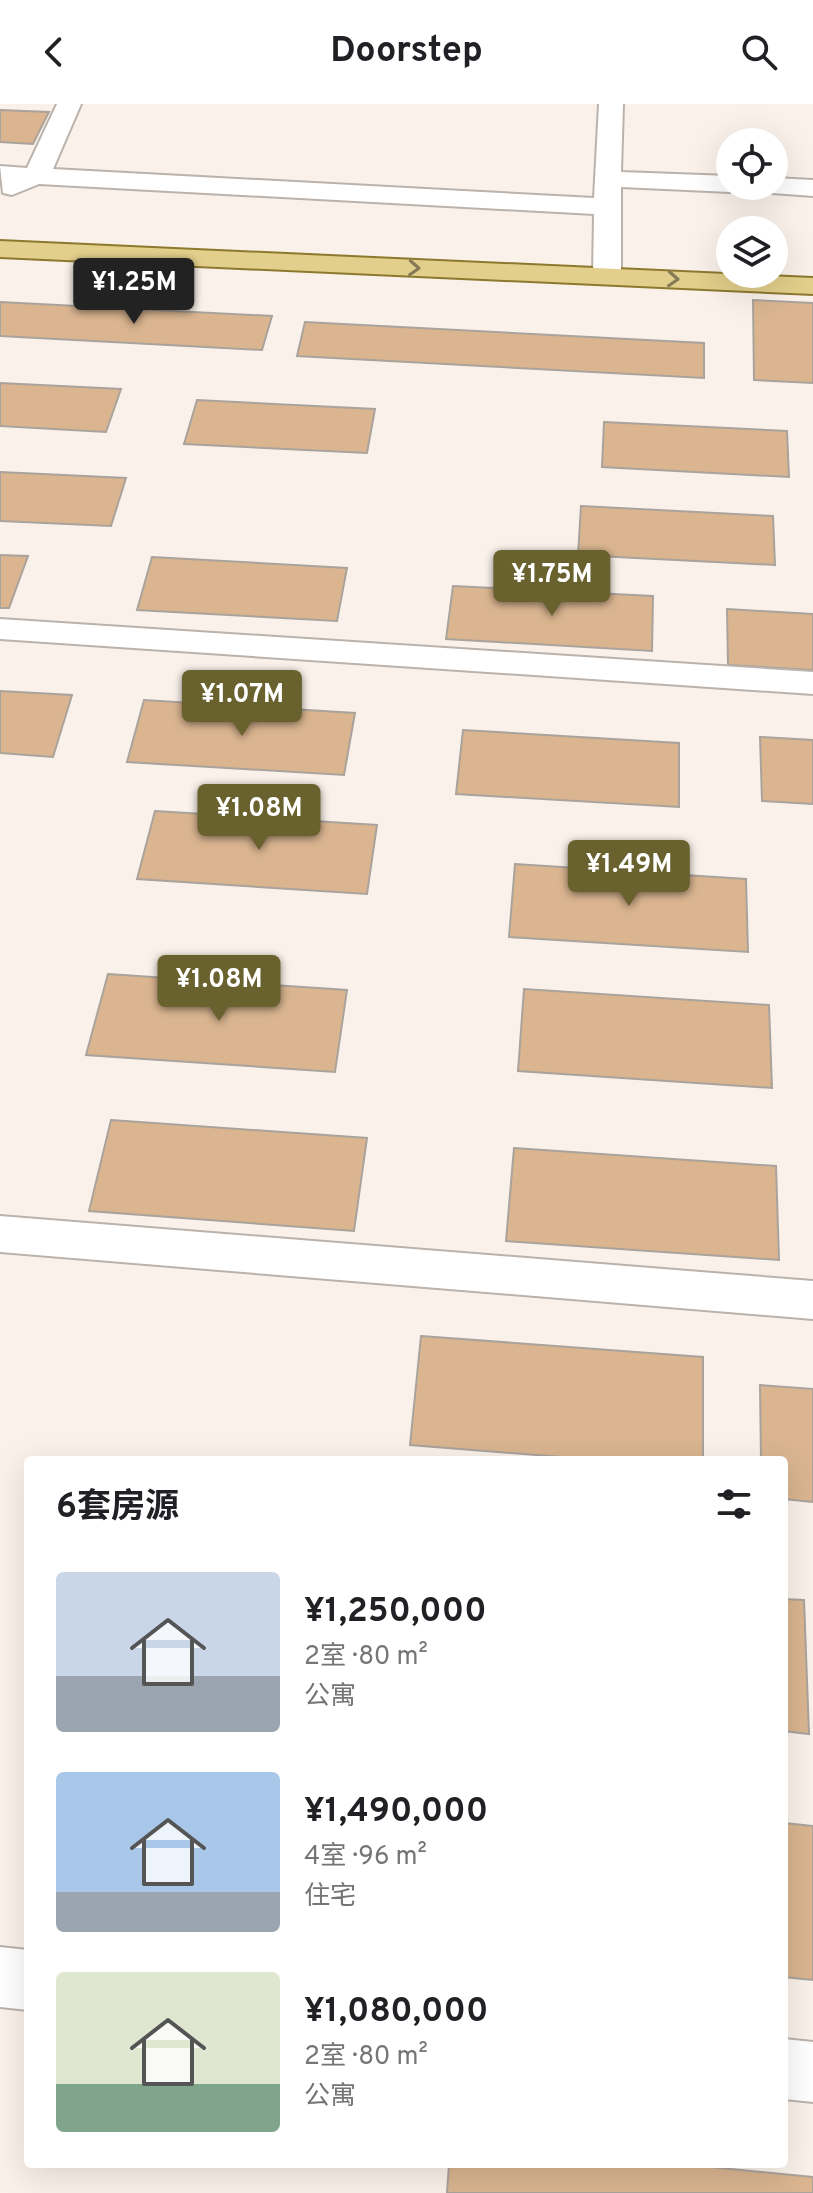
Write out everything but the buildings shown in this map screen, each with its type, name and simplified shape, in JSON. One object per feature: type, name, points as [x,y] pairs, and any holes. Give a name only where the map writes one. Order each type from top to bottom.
[{"type":"main road","points":[[0,233],[607,265],[813,286]]},
{"type":"main road","points":[[0,249],[607,265],[716,260]]},
{"type":"main road","points":[[788,262],[813,263]]},
{"type":"street","points":[[0,193],[37,175],[69,104]]},
{"type":"street","points":[[607,265],[611,104]]},
{"type":"street","points":[[0,174],[607,207]]},
{"type":"street","points":[[608,179],[716,183]]},
{"type":"street","points":[[788,187],[813,188]]},
{"type":"street","points":[[0,629],[813,683]]},
{"type":"street","points":[[0,1234],[813,1300]]},
{"type":"street","points":[[0,1977],[24,1980]]},
{"type":"street","points":[[788,2069],[813,2072]]}]
